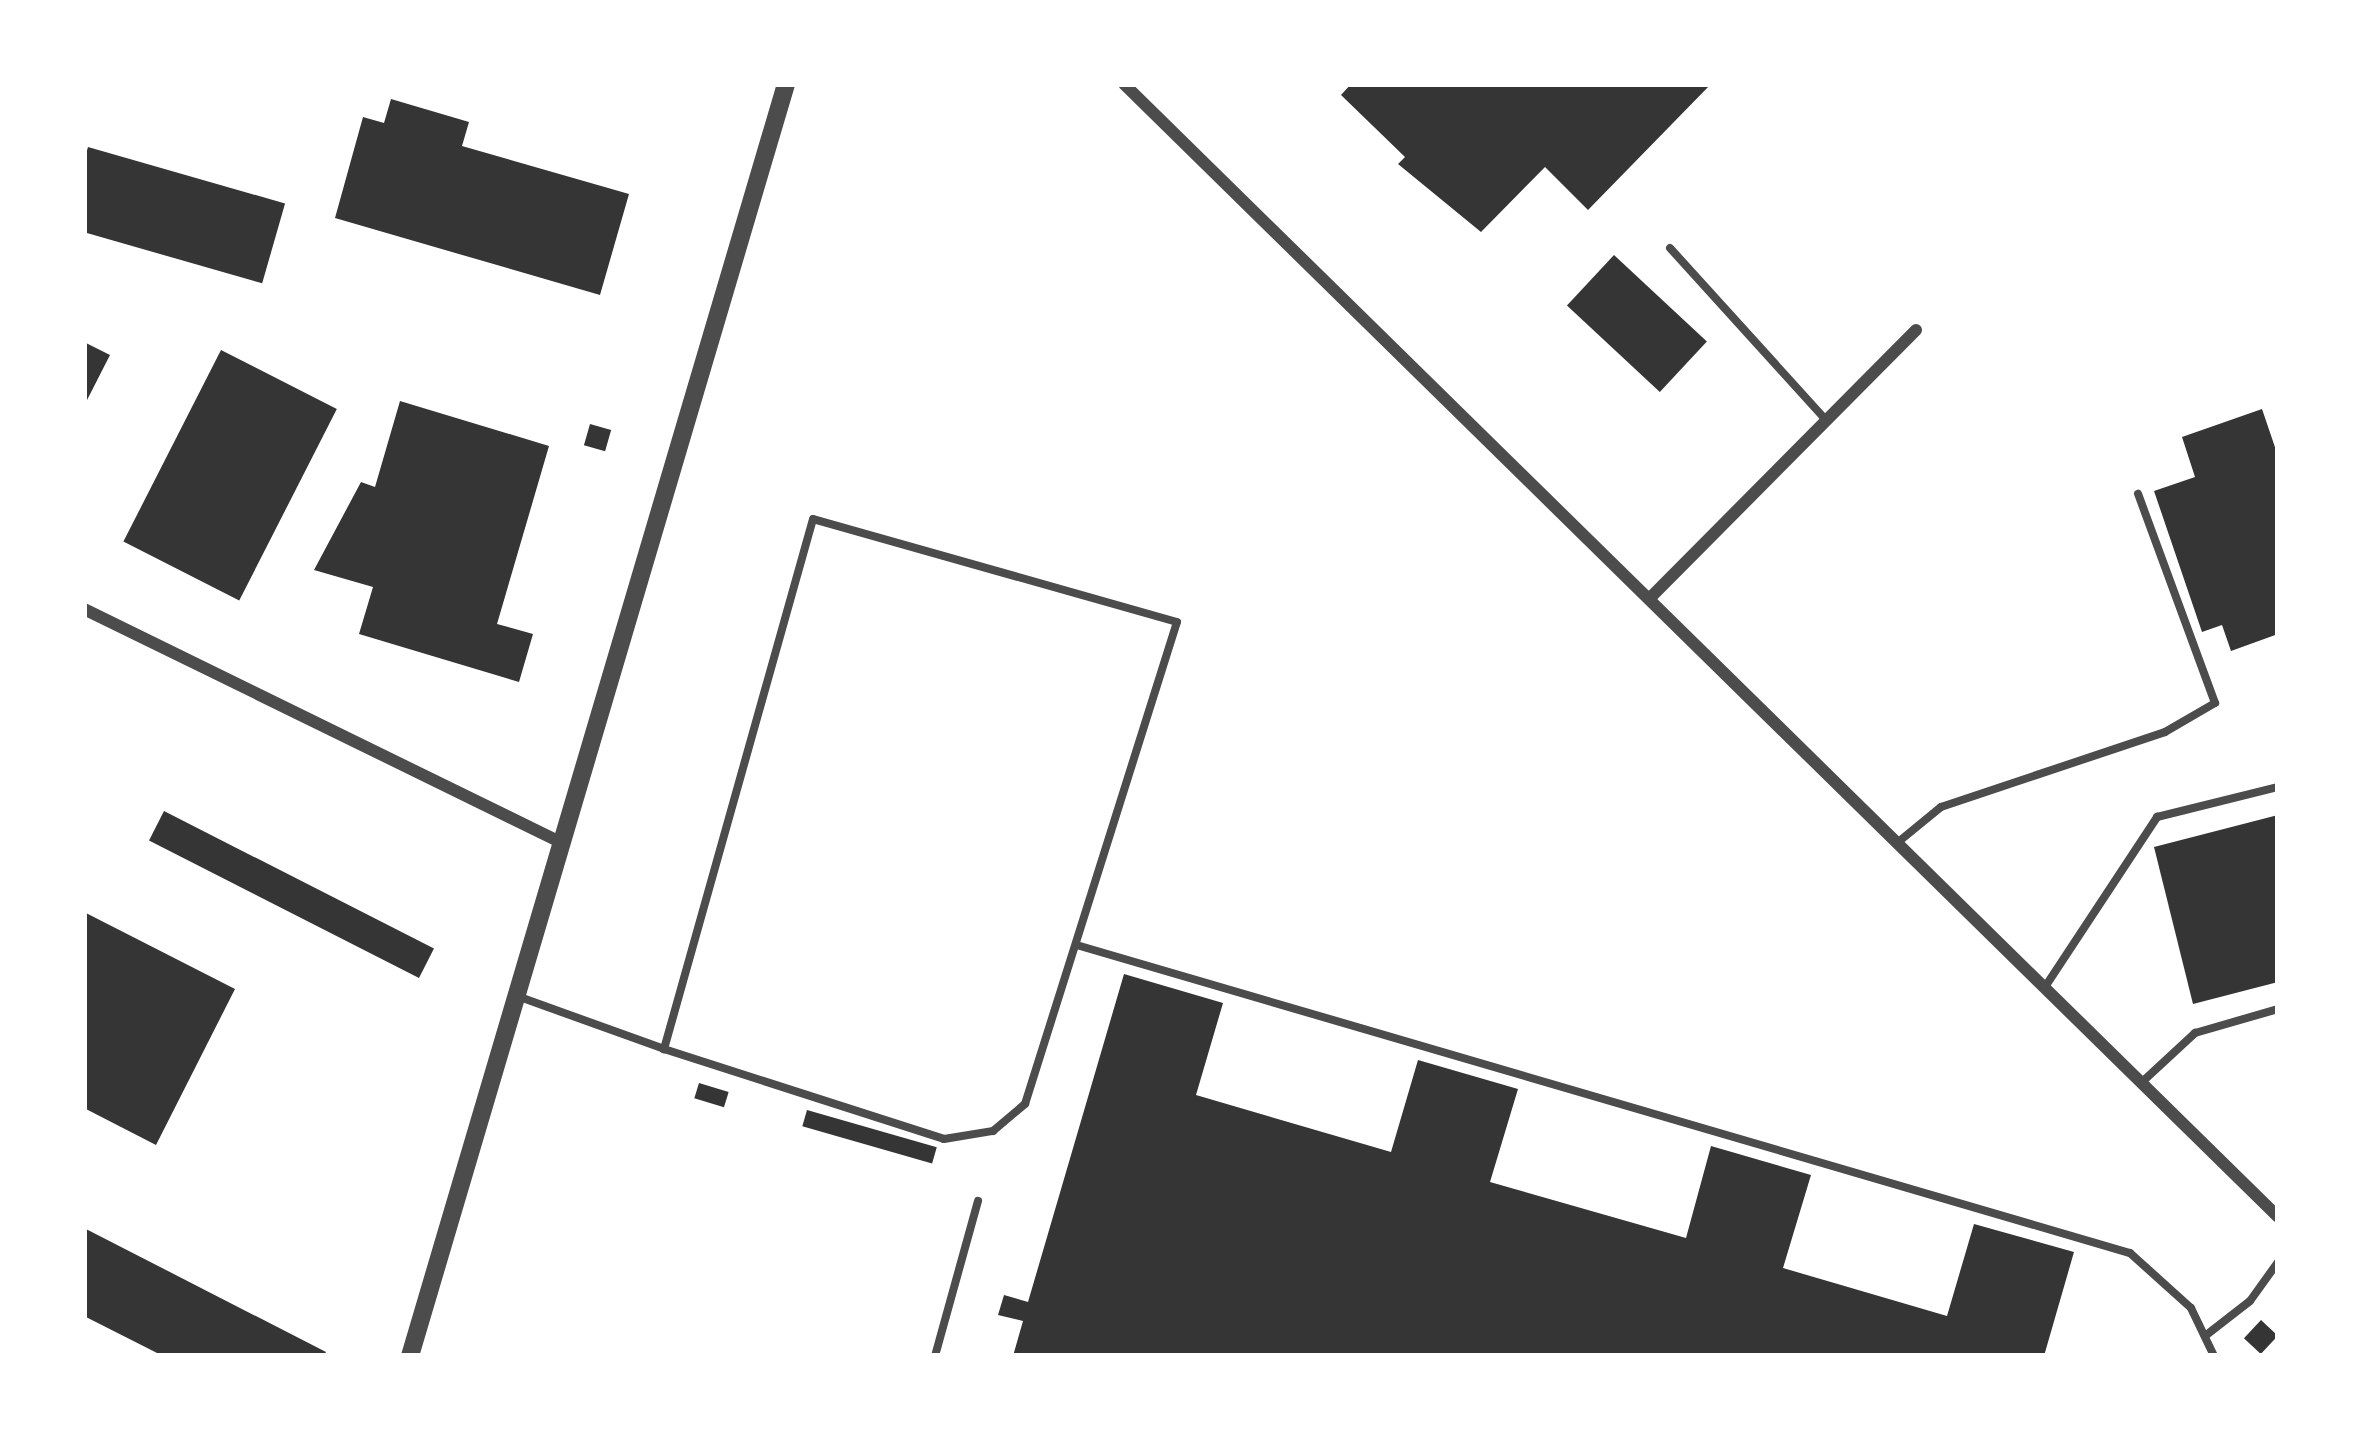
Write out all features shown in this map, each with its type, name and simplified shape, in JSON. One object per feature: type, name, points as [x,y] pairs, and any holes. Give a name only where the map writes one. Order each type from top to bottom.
[{"type":"street","points":[[410,1356],[786,84]]},
{"type":"street","points":[[1124,84],[2278,1217]]},
{"type":"street","points":[[1648,599],[1916,330]]},
{"type":"street","points":[[84,609],[562,843]]},
{"type":"lane","points":[[1670,248],[1826,420]]},
{"type":"lane","points":[[1897,843],[1941,807],[2165,732],[2215,703],[2138,494]]},
{"type":"lane","points":[[517,996],[664,1049],[944,1138],[993,1131],[1025,1104],[1080,946],[1177,622],[813,519],[664,1049]]},
{"type":"lane","points":[[2044,988],[2157,817],[2278,787]]},
{"type":"lane","points":[[1080,946],[2130,1253],[2192,1308],[2214,1356]]},
{"type":"lane","points":[[2141,1083],[2195,1033],[2278,1009]]},
{"type":"lane","points":[[935,1356],[978,1202]]},
{"type":"lane","points":[[2205,1336],[2250,1301],[2278,1262]]},
{"type":"building","points":[[1351,84],[1711,84],[1588,210],[1545,167],[1481,232],[1398,164],[1405,157],[1341,95]]},
{"type":"building","points":[[391,99],[469,122],[462,146],[629,194],[600,295],[335,218],[363,117],[384,123]]},
{"type":"building","points":[[88,147],[285,204],[262,283],[84,232]]},
{"type":"building","points":[[1614,255],[1707,342],[1660,392],[1567,305]]},
{"type":"building","points":[[84,342],[110,355],[84,406]]},
{"type":"building","points":[[221,350],[337,409],[239,601],[123,542]]},
{"type":"building","points":[[400,401],[549,446],[497,624],[533,634],[519,682],[359,634],[373,587],[314,570],[361,482],[375,487]]},
{"type":"building","points":[[2262,409],[2278,456],[2278,634],[2231,651],[2222,625],[2202,632],[2154,491],[2195,477],[2182,437]]},
{"type":"building","points":[[590,424],[611,430],[605,451],[584,445]]},
{"type":"building","points":[[164,811],[434,949],[419,978],[149,840]]},
{"type":"building","points":[[2278,815],[2278,982],[2193,1004],[2154,847]]},
{"type":"building","points":[[84,912],[235,989],[156,1145],[84,1108]]},
{"type":"building","points":[[1124,974],[1223,1003],[1196,1095],[1391,1152],[1418,1060],[1518,1089],[1490,1182],[1686,1238],[1711,1146],[1811,1175],[1783,1268],[1947,1316],[1974,1224],[2074,1252],[2044,1356],[1013,1356],[1023,1321],[998,1315],[1004,1295],[1028,1302]]},
{"type":"building","points":[[699,1083],[729,1092],[724,1107],[694,1098]]},
{"type":"building","points":[[807,1110],[937,1147],[932,1164],[802,1126]]},
{"type":"building","points":[[84,1228],[326,1352],[324,1356],[163,1356],[84,1316]]},
{"type":"building","points":[[2261,1320],[2278,1336],[2261,1354],[2244,1338]]}]
